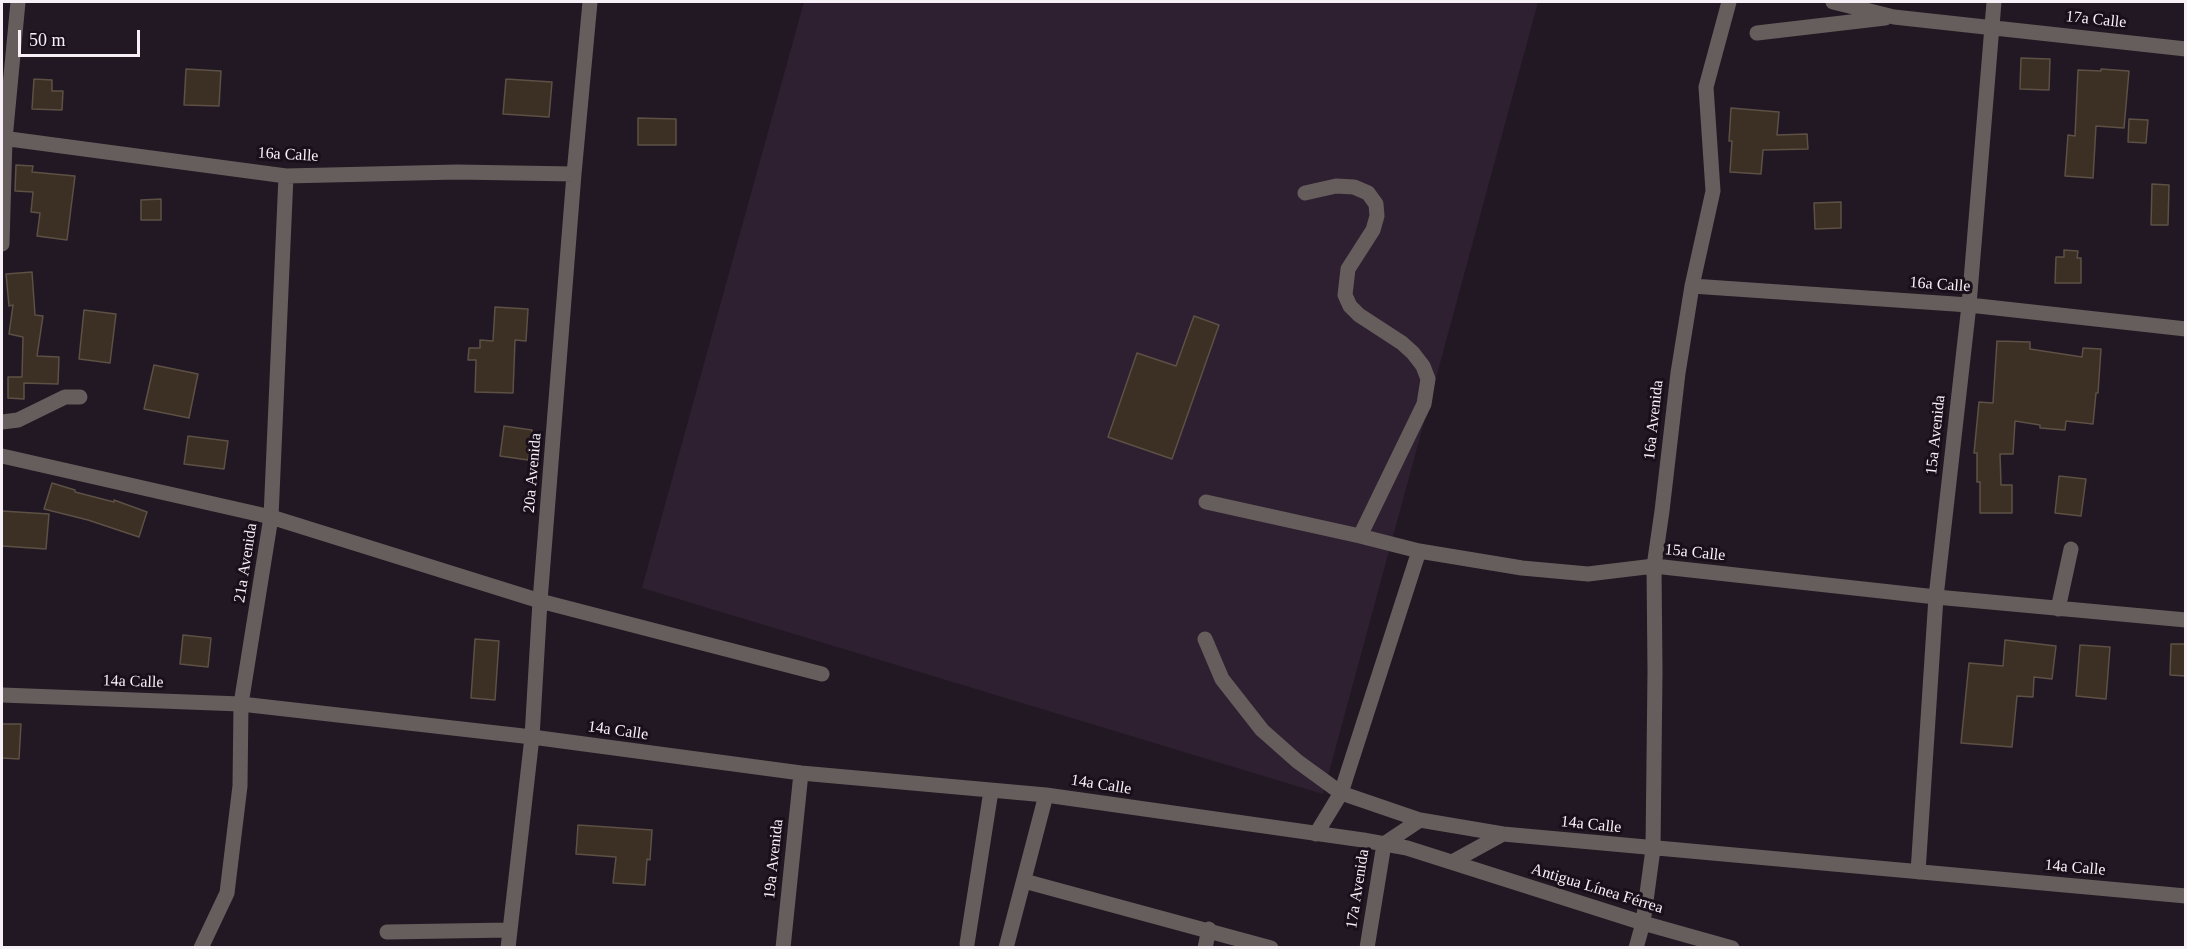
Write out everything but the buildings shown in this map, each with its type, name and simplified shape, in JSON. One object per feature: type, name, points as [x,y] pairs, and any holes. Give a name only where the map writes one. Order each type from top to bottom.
[{"type":"street","points":[[2,244],[3,138],[18,2]]},
{"type":"street","name":"20a Avenida","points":[[508,948],[532,737],[540,601],[590,2]]},
{"type":"street","name":"16a Avenida","points":[[1636,948],[1643,923],[1653,849],[1656,672],[1654,566],[1678,373],[1692,286],[1713,191],[1706,87],[1729,2]]},
{"type":"street","name":"17a Calle","points":[[1833,2],[1894,17],[2186,49]]},
{"type":"street","name":"15a Avenida","points":[[1918,872],[1936,597],[1969,305],[1994,2]]},
{"type":"street","name":"17a Calle","points":[[1757,33],[1894,17]]},
{"type":"street","name":"16a Calle","points":[[3,138],[286,176],[457,172],[574,174]]},
{"type":"street","name":"21a Avenida","points":[[201,948],[227,893],[240,786],[241,704],[271,517],[286,176]]},
{"type":"street","points":[[1305,194],[1336,186],[1354,187],[1368,193],[1376,204],[1377,216],[1373,230],[1348,269],[1345,295],[1350,306],[1359,315],[1402,343],[1413,353],[1423,366],[1428,379],[1424,404],[1360,536]]},
{"type":"street","name":"16a Calle","points":[[1692,286],[1969,305],[2186,329]]},
{"type":"street","points":[[2,422],[18,420],[65,397],[80,397]]},
{"type":"street","points":[[2,456],[271,517],[540,601],[822,674]]},
{"type":"street","name":"15a Calle","points":[[1206,502],[1419,551],[1522,568],[1588,574],[1654,566],[1936,597],[2186,620]]},
{"type":"street","points":[[2058,609],[2071,549]]},
{"type":"street","points":[[1316,834],[1341,793],[1419,551]]},
{"type":"street","name":"14a Calle","points":[[1205,639],[1222,679],[1262,730],[1297,761],[1341,793],[1420,820],[1503,834],[1653,849],[2186,896]]},
{"type":"street","name":"14a Calle","points":[[2,695],[241,704],[532,737],[801,773],[1046,795],[1384,844],[1407,848],[1452,862]]},
{"type":"street","name":"19a Avenida","points":[[783,948],[801,773]]},
{"type":"street","points":[[967,944],[991,791]]},
{"type":"street","points":[[1006,948],[1046,795]]},
{"type":"street","name":"17a Avenida","points":[[1367,948],[1384,844],[1420,820]]},
{"type":"street","points":[[1452,862],[1503,834]]},
{"type":"street","name":"Antigua Línea Férrea","points":[[1452,862],[1643,923],[1732,948]]},
{"type":"street","points":[[1024,881],[1209,929],[1270,948]]},
{"type":"street","points":[[1205,948],[1209,929]]},
{"type":"street","points":[[387,932],[509,930]]},
{"type":"shaded area","points":[[804,2],[1538,2],[1323,794],[642,588]]}]
